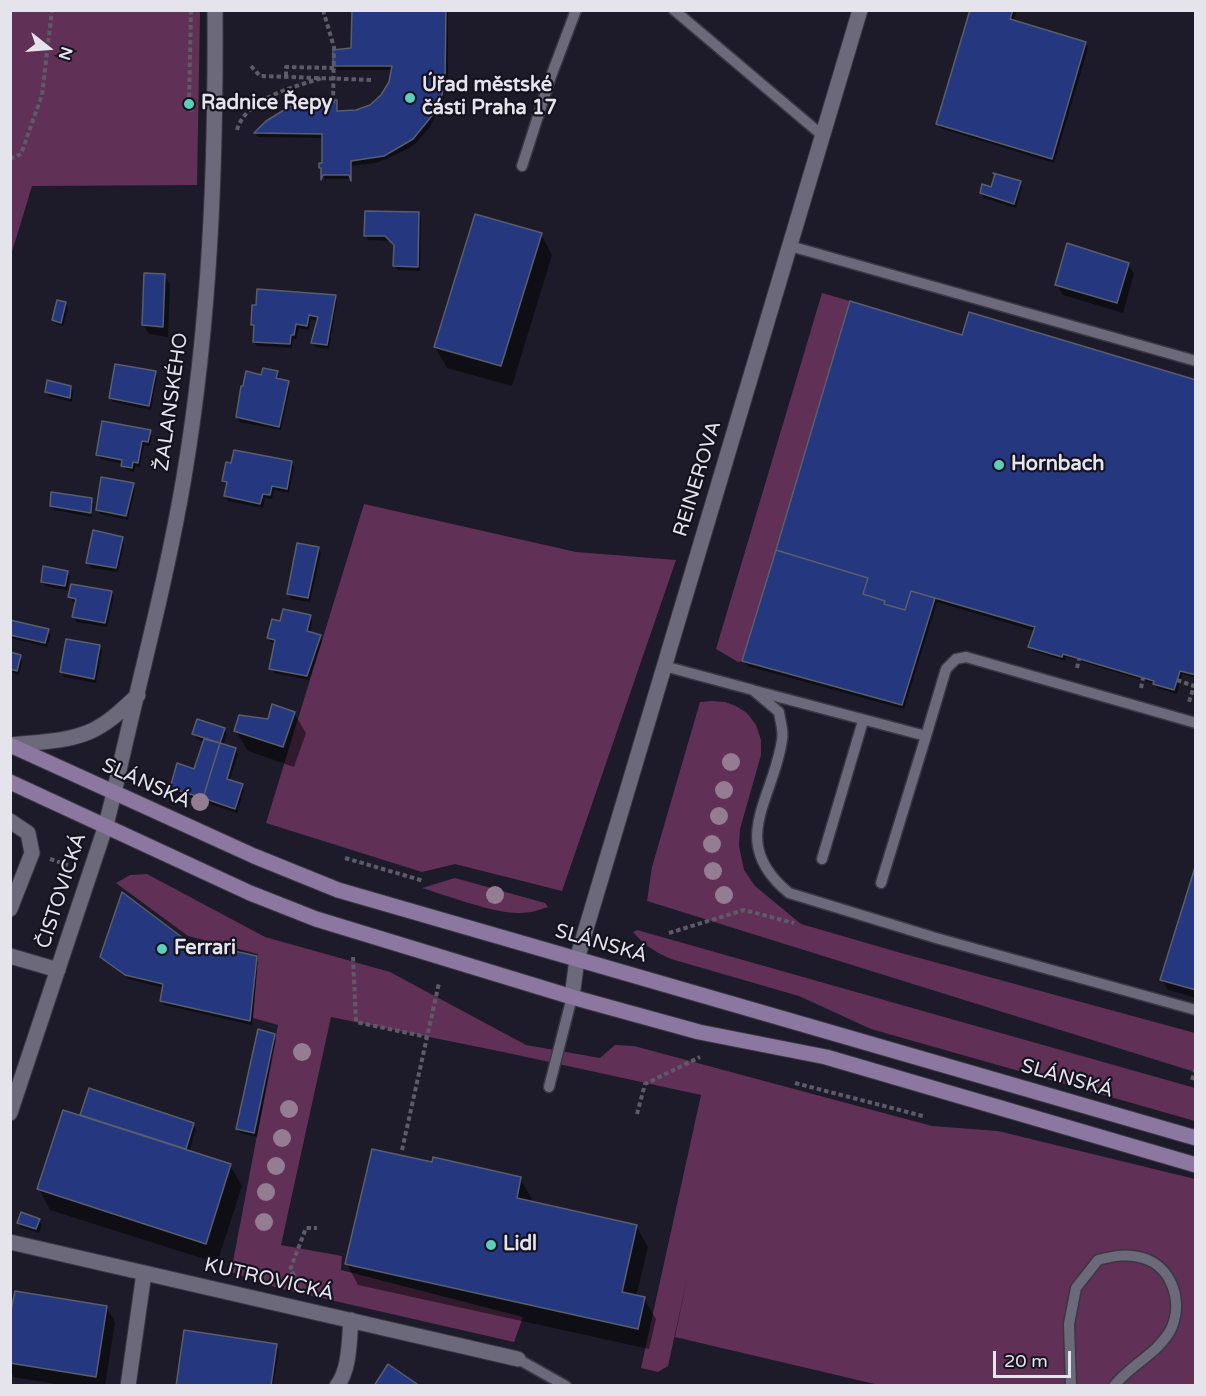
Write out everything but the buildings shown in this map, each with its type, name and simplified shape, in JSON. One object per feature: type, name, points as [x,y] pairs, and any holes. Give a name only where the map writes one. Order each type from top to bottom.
[{"type":"main road","name":"SLÁNSKÁ","points":[[10,745],[254,856],[338,890],[1196,1138]]},
{"type":"main road","points":[[10,782],[283,907],[572,998],[699,1032],[826,1057],[1196,1165]]},
{"type":"street","name":"ŽALANSKÉHO","points":[[114,793],[138,695],[184,479],[201,360],[211,250],[215,10]]},
{"type":"street","name":"REINEROVA","points":[[572,998],[577,959],[860,10]]},
{"type":"street","points":[[10,745],[48,741],[88,733],[116,715],[138,695]]},
{"type":"street","name":"ČISTOVICKÁ","points":[[10,1113],[106,825],[114,793]]},
{"type":"street","points":[[10,909],[32,854],[28,833],[12,821]]},
{"type":"street","name":"ČISTOVICKÁ","points":[[10,956],[58,970]]},
{"type":"street","name":"KUTROVICKÁ","points":[[10,1242],[518,1359]]},
{"type":"street","points":[[128,1386],[144,1273]]},
{"type":"street","points":[[337,1386],[347,1358],[351,1320]]},
{"type":"lane","points":[[522,166],[550,79],[576,10]]},
{"type":"lane","points":[[675,10],[823,136]]},
{"type":"lane","points":[[790,246],[1196,361]]},
{"type":"lane","points":[[881,883],[946,669],[956,658],[966,657],[1196,723]]},
{"type":"lane","points":[[664,666],[926,736]]},
{"type":"lane","points":[[753,690],[779,712],[783,738],[758,827],[757,850],[764,866],[776,883],[789,893],[936,938],[1196,1010]]},
{"type":"lane","points":[[822,859],[863,721]]},
{"type":"lane","points":[[549,1087],[572,998]]},
{"type":"lane","points":[[1071,1386],[1070,1324],[1076,1288],[1098,1260],[1122,1254],[1145,1258],[1164,1270],[1176,1293],[1176,1311],[1170,1330],[1154,1350],[1120,1377],[1114,1386]]},
{"type":"lane","points":[[518,1359],[566,1386]]},
{"type":"path","points":[[10,159],[21,154],[42,95],[52,10]]},
{"type":"path","points":[[189,104],[191,10]]},
{"type":"path","points":[[322,10],[334,47],[333,103]]},
{"type":"path","points":[[251,66],[260,76],[374,80]]},
{"type":"path","points":[[286,76],[286,67],[334,68]]},
{"type":"path","points":[[234,137],[244,117],[272,96],[326,77]]},
{"type":"path","points":[[1077,668],[1079,659]]},
{"type":"path","points":[[1141,688],[1143,678]]},
{"type":"path","points":[[1177,680],[1194,686],[1189,703]]},
{"type":"path","points":[[47,858],[68,865]]},
{"type":"path","points":[[345,858],[424,881]]},
{"type":"path","points":[[669,933],[744,910],[794,923]]},
{"type":"path","points":[[353,957],[356,1022],[428,1037]]},
{"type":"path","points":[[402,1150],[440,982]]},
{"type":"path","points":[[638,1114],[645,1084],[700,1057]]},
{"type":"path","points":[[1192,1080],[1196,1068]]},
{"type":"path","points":[[795,1083],[923,1116]]},
{"type":"path","points":[[292,1307],[298,1280],[290,1270],[306,1228],[317,1228]]},
{"type":"shaded area","points":[[11,10],[200,11],[197,185],[32,186],[11,255]]},
{"type":"shaded area","points":[[822,293],[850,301],[745,658],[738,662],[716,649]]},
{"type":"shaded area","points":[[364,504],[576,552],[676,560],[562,891],[455,864],[422,872],[266,823]]},
{"type":"shaded area","points":[[700,702],[725,702],[747,713],[756,725],[761,740],[761,755],[740,829],[739,846],[744,870],[755,886],[801,924],[1195,1033],[1195,1072],[647,901],[652,867]]},
{"type":"shaded area","points":[[147,874],[265,937],[390,972],[526,1045],[600,1058],[615,1045],[634,1046],[932,1126],[998,1131],[1195,1179],[1195,1385],[879,1385],[675,1337],[687,1279],[668,1366],[658,1372],[641,1368],[701,1095],[331,1017],[281,1245],[342,1256],[341,1270],[523,1317],[514,1342],[278,1288],[231,1272],[278,1025],[253,1018],[258,954],[188,936],[116,883],[130,875]]},
{"type":"shaded area","points":[[455,878],[545,903],[548,907],[510,913],[422,888]]},
{"type":"shaded area","points":[[637,930],[1195,1088],[1195,1121],[871,1029],[799,996],[671,959],[646,944],[633,932]]},
{"type":"place","name":"Úřad městské části Praha 17","points":[[410,98]]},
{"type":"place","name":"Radnice Řepy","points":[[189,104]]},
{"type":"place","name":"Hornbach","points":[[999,465]]},
{"type":"place","name":"Ferrari","points":[[162,949]]},
{"type":"place","name":"Lidl","points":[[491,1245]]}]
